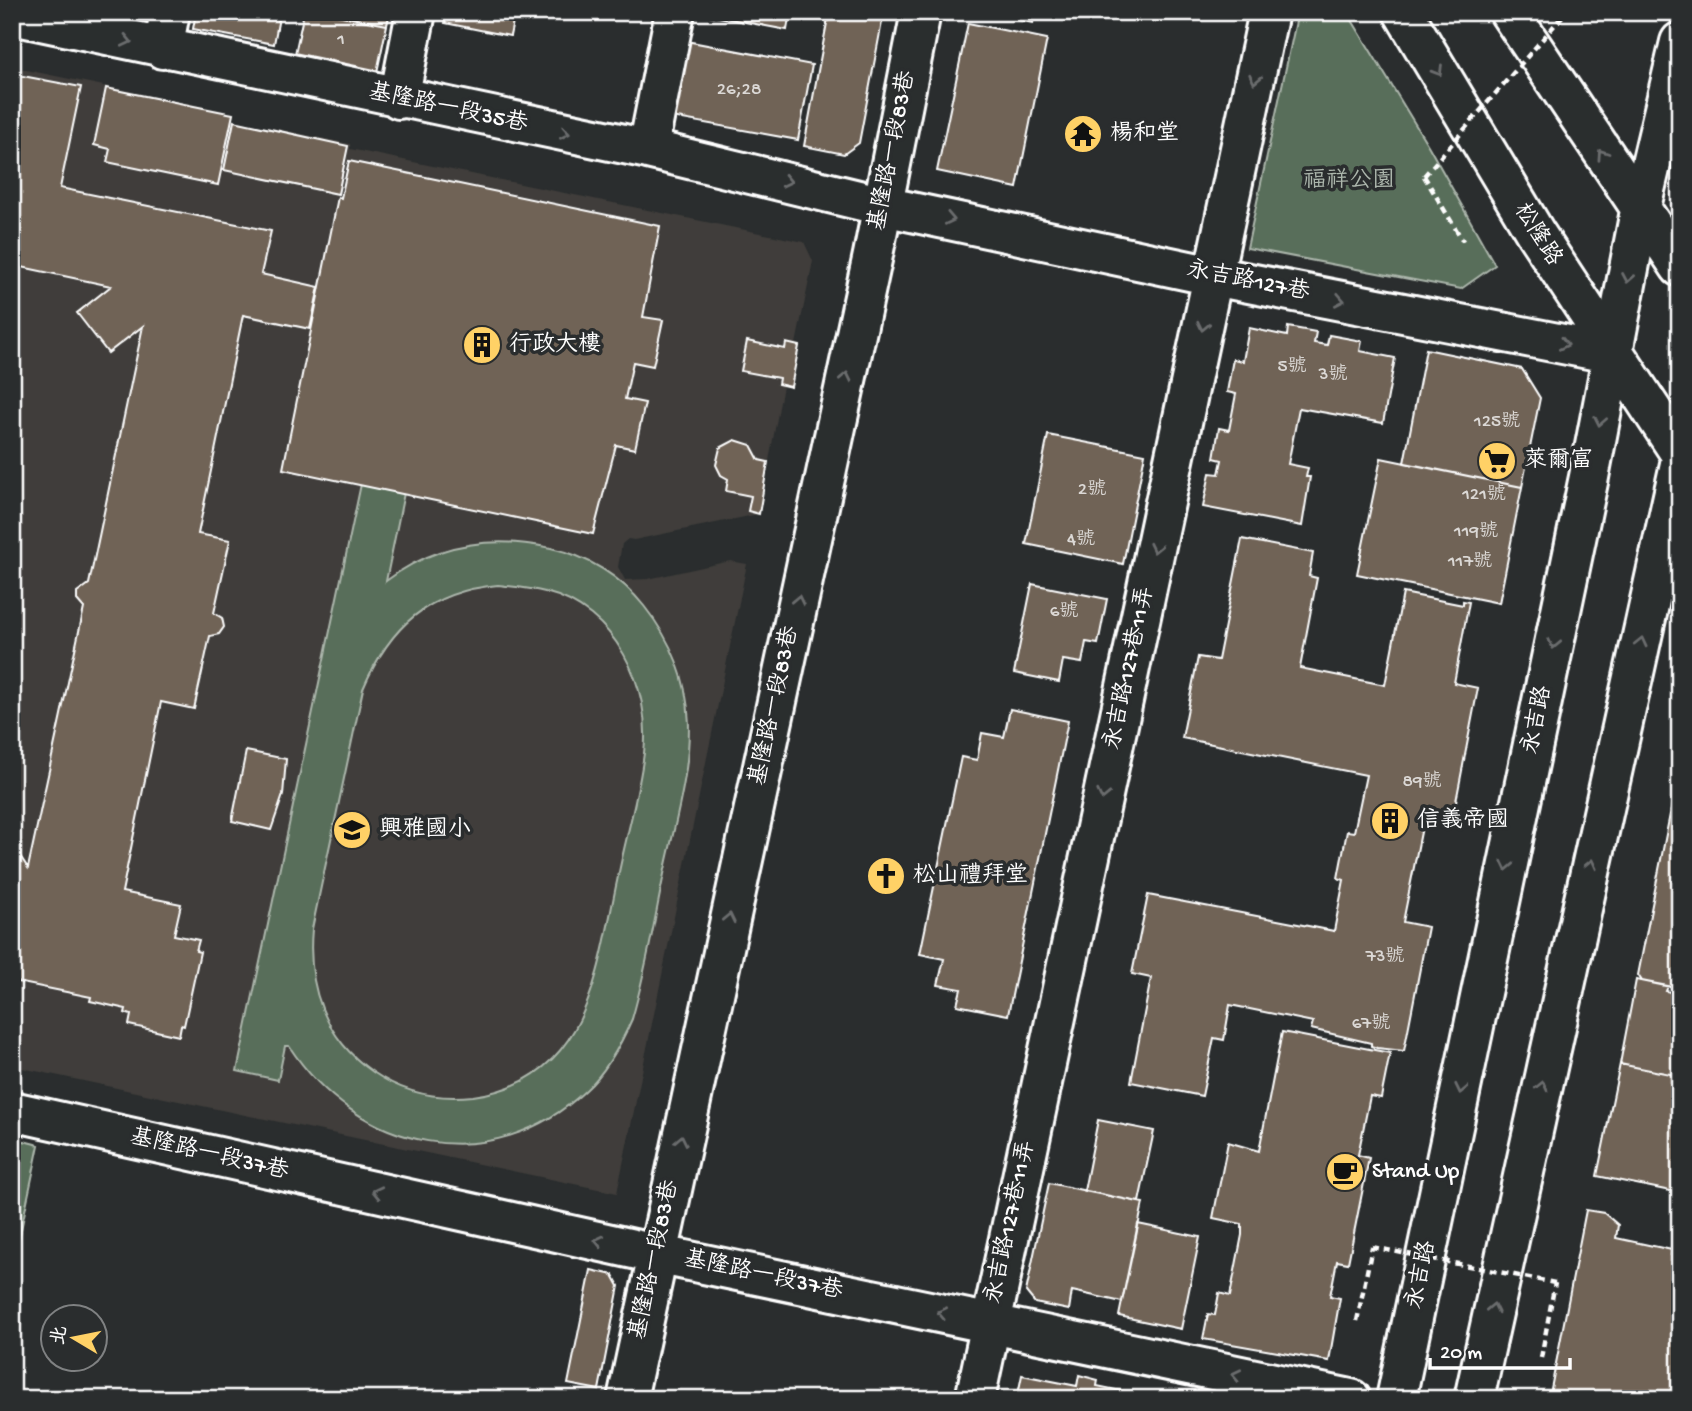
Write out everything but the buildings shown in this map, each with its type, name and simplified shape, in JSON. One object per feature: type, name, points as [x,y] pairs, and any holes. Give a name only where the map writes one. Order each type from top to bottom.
[{"type":"street","points":[[163,49],[170,12]]},
{"type":"street","points":[[398,99],[416,12]]},
{"type":"street","points":[[648,149],[675,12]]},
{"type":"street","name":"基隆路一段83巷","points":[[627,1399],[883,206],[921,12]]},
{"type":"street","name":"永吉路127巷11弄","points":[[975,1399],[1269,12]]},
{"type":"street","name":"松隆路","points":[[1403,12],[1536,234],[1680,453]]},
{"type":"street","points":[[1509,12],[1680,267]]},
{"type":"street","name":"基隆路一段35巷","points":[[12,15],[398,99],[648,149],[883,206]]},
{"type":"street","name":"永吉路","points":[[1396,1399],[1614,354],[1640,211],[1680,42]]},
{"type":"street","name":"永吉路127巷","points":[[883,206],[1213,276],[1614,354]]},
{"type":"street","points":[[1474,1399],[1680,464]]},
{"type":"street","name":"基隆路一段37巷","points":[[12,1111],[656,1254],[1351,1399]]},
{"type":"path","points":[[1463,241],[1424,176],[1566,12]]},
{"type":"path","points":[[1357,1321],[1371,1247],[1555,1283],[1541,1358]]},
{"type":"shaded area","name":"興雅國小","points":[[12,67],[234,113],[233,120],[350,144],[350,149],[804,242],[813,261],[796,344],[799,346],[791,387],[783,386],[759,514],[634,540],[628,539],[622,544],[618,567],[625,580],[648,579],[730,561],[747,564],[617,1193],[12,1066]]},
{"type":"green space","name":"福祥公園","points":[[1298,12],[1347,12],[1429,147],[1495,265],[1461,289],[1247,248]]},
{"type":"green space","points":[[361,484],[404,493],[386,581],[405,568],[444,550],[465,545],[507,542],[551,548],[578,556],[614,577],[644,606],[666,639],[680,671],[687,703],[689,736],[680,802],[646,965],[632,1019],[613,1057],[586,1090],[549,1118],[510,1136],[469,1143],[428,1141],[388,1130],[351,1110],[317,1082],[289,1046],[285,1046],[278,1080],[237,1071]],"holes":[[[498,585],[545,592],[570,601],[591,615],[609,633],[624,654],[635,678],[642,702],[644,753],[595,980],[583,1013],[566,1043],[543,1067],[513,1086],[473,1096],[446,1097],[420,1093],[384,1079],[356,1058],[342,1043],[322,1009],[316,990],[311,950],[312,929],[363,689],[374,667],[399,630],[432,604],[452,595]]]},
{"type":"green space","points":[[12,1138],[39,1145],[12,1272]]},
{"type":"place","name":"楊和堂","points":[[1083,134]]},
{"type":"place","name":"行政大樓","points":[[482,345]]},
{"type":"place","name":"萊爾富","points":[[1497,461]]},
{"type":"place","name":"信義帝國","points":[[1390,821]]},
{"type":"place","name":"興雅國小","points":[[352,830]]},
{"type":"place","name":"松山禮拜堂","points":[[886,876]]},
{"type":"place","name":"Stand Up","points":[[1345,1172]]}]
